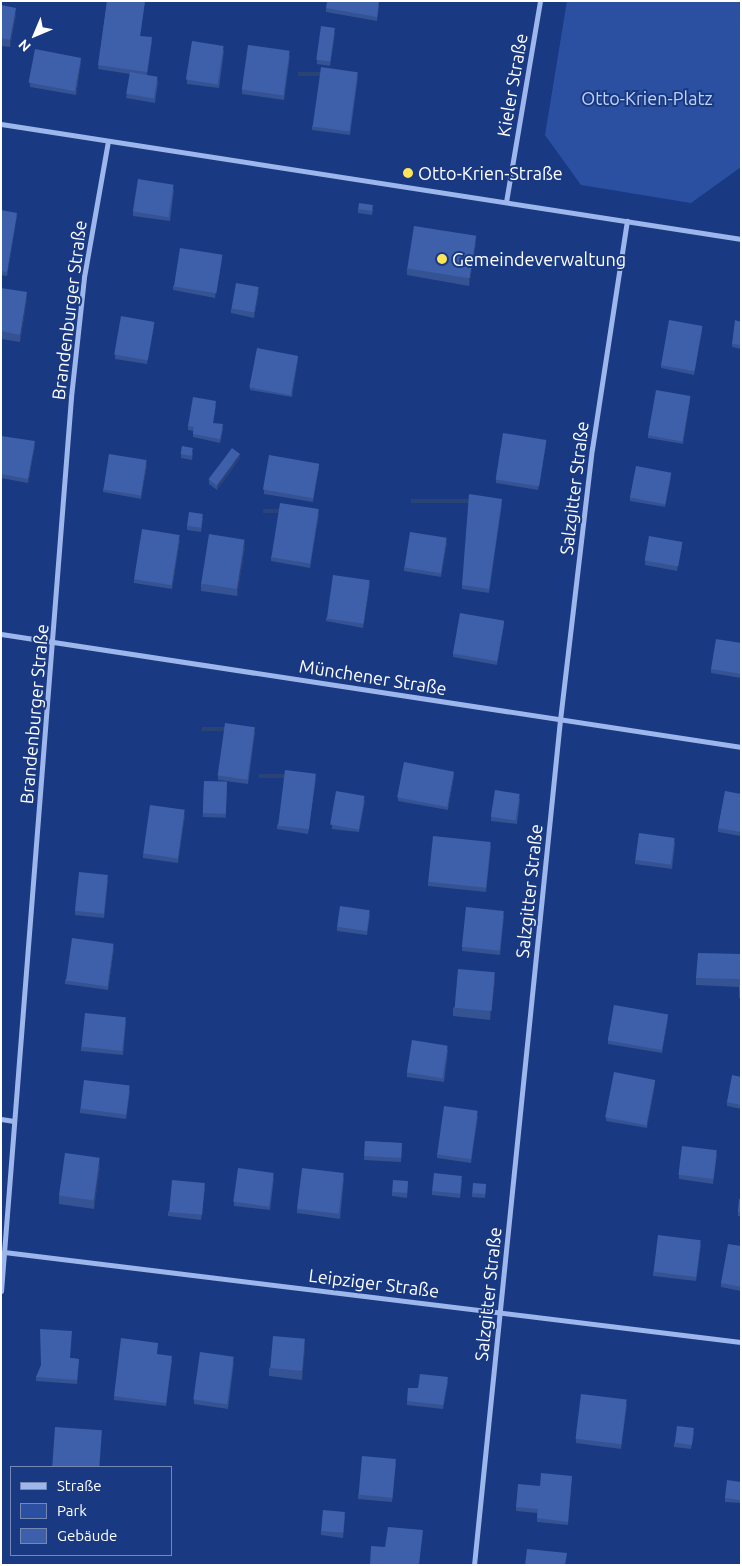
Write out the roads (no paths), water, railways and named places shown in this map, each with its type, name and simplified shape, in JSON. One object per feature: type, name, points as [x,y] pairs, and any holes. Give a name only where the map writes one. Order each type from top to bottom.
[{"type":"street","name":"Kieler Straße","points":[[506,202],[540,1]]},
{"type":"street","points":[[1,124],[741,239]]},
{"type":"street","name":"Brandenburger Straße","points":[[1,1291],[54,642],[70,397],[84,277],[108,141]]},
{"type":"street","name":"Salzgitter Straße","points":[[474,1565],[560,720],[592,449],[627,221]]},
{"type":"street","name":"Münchener Straße","points":[[1,634],[741,747]]},
{"type":"street","points":[[1,1119],[14,1121]]},
{"type":"street","name":"Leipziger Straße","points":[[4,1252],[741,1342]]},
{"type":"place","name":"Otto-Krien-Straße","points":[[408,173]]},
{"type":"place","name":"Gemeindeverwaltung","points":[[442,259]]},
{"type":"park label","name":"Otto-Krien-Platz","points":[[647,98]]}]
